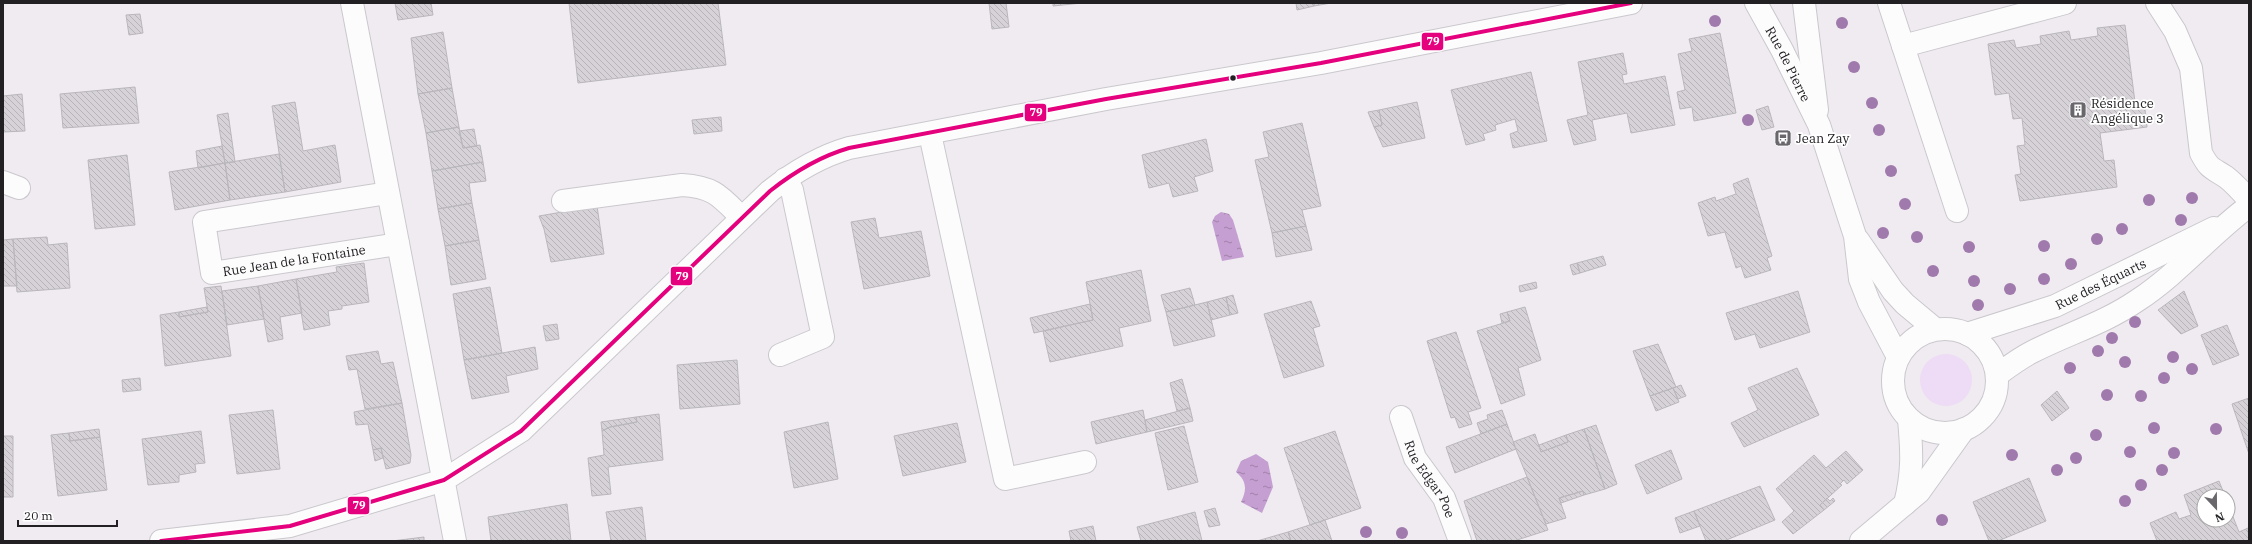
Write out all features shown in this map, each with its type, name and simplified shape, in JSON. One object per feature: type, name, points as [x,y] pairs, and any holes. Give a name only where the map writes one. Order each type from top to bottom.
[{"type":"street","points":[[352,3],[455,541]]},
{"type":"street","points":[[161,541],[290,526],[444,480],[521,431],[741,218],[785,179],[807,164],[830,154],[849,148],[930,134],[1106,99],[1320,63],[1631,3]]},
{"type":"street","name":"Rue de Pierre","points":[[1756,3],[1782,50],[1819,125],[1854,236],[1860,279],[1869,302],[1898,358]]},
{"type":"street","name":"Rue de Pierre","points":[[1804,3],[1819,125]]},
{"type":"street","points":[[1889,3],[1957,211]]},
{"type":"street","points":[[1903,46],[2065,3]]},
{"type":"street","points":[[2157,3],[2175,31],[2191,68],[2201,154],[2207,165],[2216,173],[2225,177],[2249,200]]},
{"type":"street","points":[[930,134],[1005,479],[1085,462]]},
{"type":"street","points":[[780,355],[823,337],[792,190],[785,179]]},
{"type":"street","points":[[563,201],[682,185],[700,186],[713,191],[741,218]]},
{"type":"street","name":"Rue Jean de la Fontaine","points":[[388,193],[204,222],[212,273],[398,244]]},
{"type":"street","name":"Rue des Équarts","points":[[1997,375],[2030,353],[2092,326],[2140,299],[2192,258],[2228,222],[2249,206]]},
{"type":"street","name":"Rue des Équarts","points":[[1967,334],[2055,306],[2228,222]]},
{"type":"street","name":"Rue de Pierre","points":[[1854,236],[1893,291],[1905,304],[1935,329]]},
{"type":"street","points":[[1935,329],[1951,329],[1967,334],[1978,340],[1987,350],[1994,362],[1997,375],[1996,392],[1990,408],[1978,421],[1964,429],[1949,433],[1935,432],[1921,428],[1909,419],[1899,406],[1893,391],[1893,374],[1898,358],[1913,339],[1923,333],[1935,329]]},
{"type":"street","name":"Rue Edgar Poe","points":[[1401,417],[1415,458],[1444,498],[1460,541]]},
{"type":"street","points":[[1905,504],[1912,471],[1909,419]]},
{"type":"street","points":[[1861,541],[1905,504],[1927,482],[1964,429]]},
{"type":"shaded area","points":[[1941,354],[1951,354],[1960,358],[1968,366],[1972,375],[1972,385],[1968,394],[1960,402],[1951,406],[1941,406],[1932,402],[1924,394],[1920,385],[1920,375],[1924,366],[1932,358]]},
{"type":"water","points":[[1221,212],[1229,214],[1233,220],[1244,257],[1222,261],[1212,222],[1215,216]]},
{"type":"water","points":[[1256,454],[1268,462],[1273,487],[1262,513],[1241,502],[1245,486],[1240,475],[1236,472],[1241,461]]},
{"type":"building","points":[[395,3],[431,3],[433,15],[398,20]]},
{"type":"building","points":[[569,3],[718,3],[726,65],[578,83]]},
{"type":"building","points":[[989,3],[1006,3],[1009,27],[992,29]]},
{"type":"building","points":[[1053,3],[1082,3],[1053,6]]},
{"type":"building","points":[[1296,3],[1314,3],[1314,6],[1297,10]]},
{"type":"building","points":[[1314,3],[1331,3],[1314,6]]},
{"type":"building","points":[[140,14],[143,33],[129,35],[126,15]]},
{"type":"building","name":"Résidence Angélique 3","points":[[2125,25],[2135,102],[2144,101],[2147,127],[2100,133],[2104,161],[2114,160],[2117,187],[2020,201],[2015,175],[2021,174],[2017,146],[2025,145],[2022,118],[2013,119],[2009,93],[1995,95],[1988,44],[2014,40],[2016,48],[2041,44],[2040,36],[2069,31],[2071,40],[2098,36],[2097,28]]},
{"type":"building","points":[[443,32],[452,88],[418,94],[411,38]]},
{"type":"building","points":[[1720,33],[1736,113],[1694,121],[1692,107],[1680,109],[1677,92],[1685,90],[1678,54],[1692,51],[1689,39]]},
{"type":"building","points":[[1623,53],[1627,74],[1622,75],[1624,84],[1665,76],[1675,125],[1631,133],[1627,113],[1592,120],[1596,140],[1574,145],[1567,120],[1588,115],[1578,62]]},
{"type":"building","points":[[1531,72],[1547,141],[1513,148],[1510,134],[1518,131],[1515,119],[1495,125],[1496,130],[1483,134],[1485,140],[1466,145],[1451,90]]},
{"type":"building","points":[[135,87],[139,123],[63,128],[60,94]]},
{"type":"building","points":[[452,88],[459,127],[426,133],[418,94]]},
{"type":"building","points":[[22,94],[25,131],[3,132],[3,96]]},
{"type":"building","points":[[295,102],[303,151],[335,145],[341,182],[285,192],[272,106]]},
{"type":"building","points":[[1417,102],[1425,138],[1383,147],[1374,127],[1382,125],[1379,110]]},
{"type":"building","points":[[1768,106],[1774,127],[1762,130],[1756,110]]},
{"type":"building","points":[[1379,110],[1382,125],[1374,127],[1368,112]]},
{"type":"building","points":[[228,113],[235,162],[225,163],[217,115]]},
{"type":"building","points":[[721,117],[722,131],[694,134],[692,120]]},
{"type":"building","points":[[1302,123],[1321,206],[1302,210],[1306,226],[1272,233],[1255,160],[1269,157],[1263,132]]},
{"type":"building","points":[[459,127],[463,148],[480,145],[483,162],[432,171],[426,133]]},
{"type":"building","points":[[474,129],[477,146],[463,148],[459,131]]},
{"type":"building","points":[[1206,139],[1213,171],[1194,177],[1198,191],[1173,197],[1169,183],[1149,188],[1142,155]]},
{"type":"building","points":[[222,146],[225,163],[198,168],[196,151]]},
{"type":"building","points":[[279,154],[285,192],[230,200],[225,163]]},
{"type":"building","points":[[127,155],[135,225],[95,229],[88,160]]},
{"type":"building","points":[[483,162],[486,181],[469,183],[472,203],[438,209],[432,171]]},
{"type":"building","points":[[225,163],[230,200],[175,210],[169,172]]},
{"type":"building","points":[[1748,178],[1772,256],[1767,258],[1771,270],[1745,278],[1741,266],[1736,268],[1725,232],[1708,236],[1698,203],[1715,197],[1716,201],[1736,194],[1733,184]]},
{"type":"building","points":[[472,203],[479,240],[445,246],[438,209]]},
{"type":"building","points":[[597,206],[604,254],[551,262],[544,229],[539,216]]},
{"type":"building","points":[[875,218],[879,238],[921,231],[930,276],[864,289],[851,222]]},
{"type":"building","points":[[1306,226],[1312,250],[1276,257],[1272,233]]},
{"type":"building","points":[[47,237],[48,245],[67,243],[70,288],[17,292],[13,239]]},
{"type":"building","points":[[13,239],[17,286],[3,286],[3,240]]},
{"type":"building","points":[[479,240],[486,279],[451,285],[445,246]]},
{"type":"building","points":[[1603,256],[1606,265],[1580,273],[1577,263]]},
{"type":"building","points":[[364,263],[369,302],[342,306],[342,309],[328,311],[330,325],[304,330],[296,279],[337,272],[336,267]]},
{"type":"building","points":[[1577,263],[1580,273],[1573,275],[1570,265]]},
{"type":"building","points":[[1141,270],[1151,321],[1119,328],[1123,346],[1050,362],[1043,331],[1093,320],[1086,282]]},
{"type":"building","points":[[296,279],[302,313],[280,317],[283,339],[268,342],[258,286]]},
{"type":"building","points":[[1536,282],[1537,288],[1520,292],[1519,286]]},
{"type":"building","points":[[221,286],[231,356],[165,366],[160,315],[179,312],[179,317],[208,312],[204,288]]},
{"type":"building","points":[[258,286],[264,319],[227,325],[222,291]]},
{"type":"building","points":[[490,287],[502,353],[464,360],[453,294]]},
{"type":"building","points":[[1190,288],[1195,305],[1166,312],[1161,295]]},
{"type":"building","points":[[1798,291],[1810,332],[1760,348],[1755,334],[1735,340],[1726,313]]},
{"type":"building","points":[[2184,291],[2198,326],[2181,334],[2158,310]]},
{"type":"building","points":[[1233,295],[1238,313],[1230,315],[1226,297]]},
{"type":"building","points":[[1226,297],[1230,315],[1211,320],[1207,302]]},
{"type":"building","points":[[1311,301],[1320,326],[1313,328],[1324,366],[1284,378],[1264,314]]},
{"type":"building","points":[[1207,302],[1215,336],[1174,346],[1166,312]]},
{"type":"building","points":[[1090,304],[1093,320],[1034,333],[1030,318]]},
{"type":"building","points":[[207,307],[208,312],[179,317],[179,312]]},
{"type":"building","points":[[1525,307],[1541,360],[1518,368],[1525,395],[1501,404],[1477,331],[1510,321],[1507,312]]},
{"type":"building","points":[[1507,312],[1510,321],[1502,323],[1500,314]]},
{"type":"building","points":[[557,324],[559,339],[546,341],[543,326]]},
{"type":"building","points":[[2227,325],[2239,355],[2213,365],[2201,335]]},
{"type":"building","points":[[1456,332],[1481,408],[1468,412],[1472,424],[1459,428],[1455,417],[1451,418],[1427,341]]},
{"type":"building","points":[[1658,344],[1676,387],[1650,396],[1633,351]]},
{"type":"building","points":[[535,347],[538,369],[506,376],[509,392],[472,399],[464,360]]},
{"type":"building","points":[[378,351],[381,364],[393,362],[402,403],[365,409],[357,369],[349,370],[346,356]]},
{"type":"building","points":[[737,360],[740,404],[680,409],[677,365]]},
{"type":"building","points":[[1797,368],[1819,415],[1744,447],[1731,423],[1758,410],[1748,388]]},
{"type":"building","points":[[140,378],[141,390],[123,392],[122,380]]},
{"type":"building","points":[[1182,379],[1190,408],[1177,411],[1170,383]]},
{"type":"building","points":[[1681,385],[1686,396],[1678,399],[1673,388]]},
{"type":"building","points":[[1673,388],[1679,402],[1656,411],[1650,396]]},
{"type":"building","points":[[2057,391],[2069,408],[2052,421],[2041,405]]},
{"type":"building","points":[[2249,398],[2249,454],[2232,404]]},
{"type":"building","points":[[402,403],[411,455],[410,463],[386,469],[381,448],[373,450],[368,424],[356,425],[354,412]]},
{"type":"building","points":[[1190,408],[1193,421],[1147,432],[1145,420]]},
{"type":"building","points":[[273,410],[280,469],[237,474],[229,415]]},
{"type":"building","points":[[1143,410],[1147,432],[1096,444],[1091,422]]},
{"type":"building","points":[[1502,410],[1507,424],[1481,434],[1477,423],[1488,419],[1487,415]]},
{"type":"building","points":[[659,414],[663,460],[608,467],[611,494],[592,496],[588,458],[604,455],[602,431],[610,427],[637,422],[636,417]]},
{"type":"building","points":[[636,417],[637,422],[610,427],[602,431],[601,422]]},
{"type":"building","points":[[828,422],[838,479],[794,488],[784,432]]},
{"type":"building","points":[[957,423],[966,462],[903,476],[894,436]]},
{"type":"building","points":[[1507,424],[1516,449],[1455,473],[1446,447]]},
{"type":"building","points":[[1596,425],[1617,484],[1605,489],[1584,429]]},
{"type":"building","points":[[1184,426],[1198,482],[1168,490],[1155,433]]},
{"type":"building","points":[[99,429],[100,437],[70,441],[69,433]]},
{"type":"building","points":[[1584,429],[1605,489],[1584,495],[1583,491],[1559,498],[1566,518],[1546,524],[1513,442],[1535,434],[1541,452],[1568,442],[1566,435]]},
{"type":"building","points":[[201,431],[205,463],[195,464],[196,472],[179,475],[179,482],[148,485],[142,439]]},
{"type":"building","points":[[1335,431],[1361,508],[1310,525],[1284,448]]},
{"type":"building","points":[[69,433],[70,441],[100,437],[107,490],[58,496],[51,435]]},
{"type":"building","points":[[1566,435],[1568,442],[1541,452],[1539,445]]},
{"type":"building","points":[[3,436],[13,436],[13,497],[3,497]]},
{"type":"building","points":[[381,448],[383,458],[375,461],[373,450]]},
{"type":"building","points":[[1671,450],[1682,479],[1647,494],[1635,465]]},
{"type":"building","points":[[1846,451],[1863,470],[1847,484],[1844,480],[1840,484],[1842,485],[1820,505],[1824,510],[1793,534],[1782,522],[1794,511],[1776,489],[1814,455],[1826,468]]},
{"type":"building","points":[[1527,477],[1548,530],[1514,541],[1477,541],[1464,501]]},
{"type":"building","points":[[2029,478],[2046,521],[1998,541],[1989,541],[1973,502]]},
{"type":"building","points":[[2219,481],[2222,488],[2202,488]]},
{"type":"building","points":[[1760,486],[1775,520],[1724,541],[1706,541],[1694,511]]},
{"type":"building","points":[[2196,490],[2196,528],[2236,528],[2236,524],[2239,532],[2248,528],[2249,541],[2157,541],[2150,523],[2176,512],[2179,519],[2191,515],[2184,495]]},
{"type":"building","points":[[1583,491],[1584,495],[1561,503],[1559,498]]},
{"type":"building","points":[[1827,498],[1830,501],[1833,498],[1835,501],[1824,510],[1820,505]]},
{"type":"building","points":[[567,504],[571,541],[491,541],[488,517]]},
{"type":"building","points":[[642,507],[646,541],[611,541],[606,512]]},
{"type":"building","points":[[1215,508],[1220,525],[1209,527],[1204,511]]},
{"type":"building","points":[[1694,511],[1700,526],[1680,533],[1675,518]]},
{"type":"building","points":[[1195,512],[1202,541],[1141,541],[1137,527]]},
{"type":"building","points":[[1325,520],[1332,541],[1291,541],[1288,532]]},
{"type":"building","points":[[1093,526],[1096,541],[1071,541],[1069,531]]},
{"type":"building","points":[[1288,532],[1291,541],[1257,541]]},
{"type":"building","points":[[424,537],[424,541],[392,541]]},
{"type":"transit line","name":"79","points":[[161,541],[290,526],[444,480],[521,431],[770,191],[807,166],[827,156],[849,148],[1106,99],[1321,63],[1631,3]]},
{"type":"place","name":"Résidence Angélique 3","points":[[2078,110]]},
{"type":"place","name":"Jean Zay","points":[[1783,138]]}]
